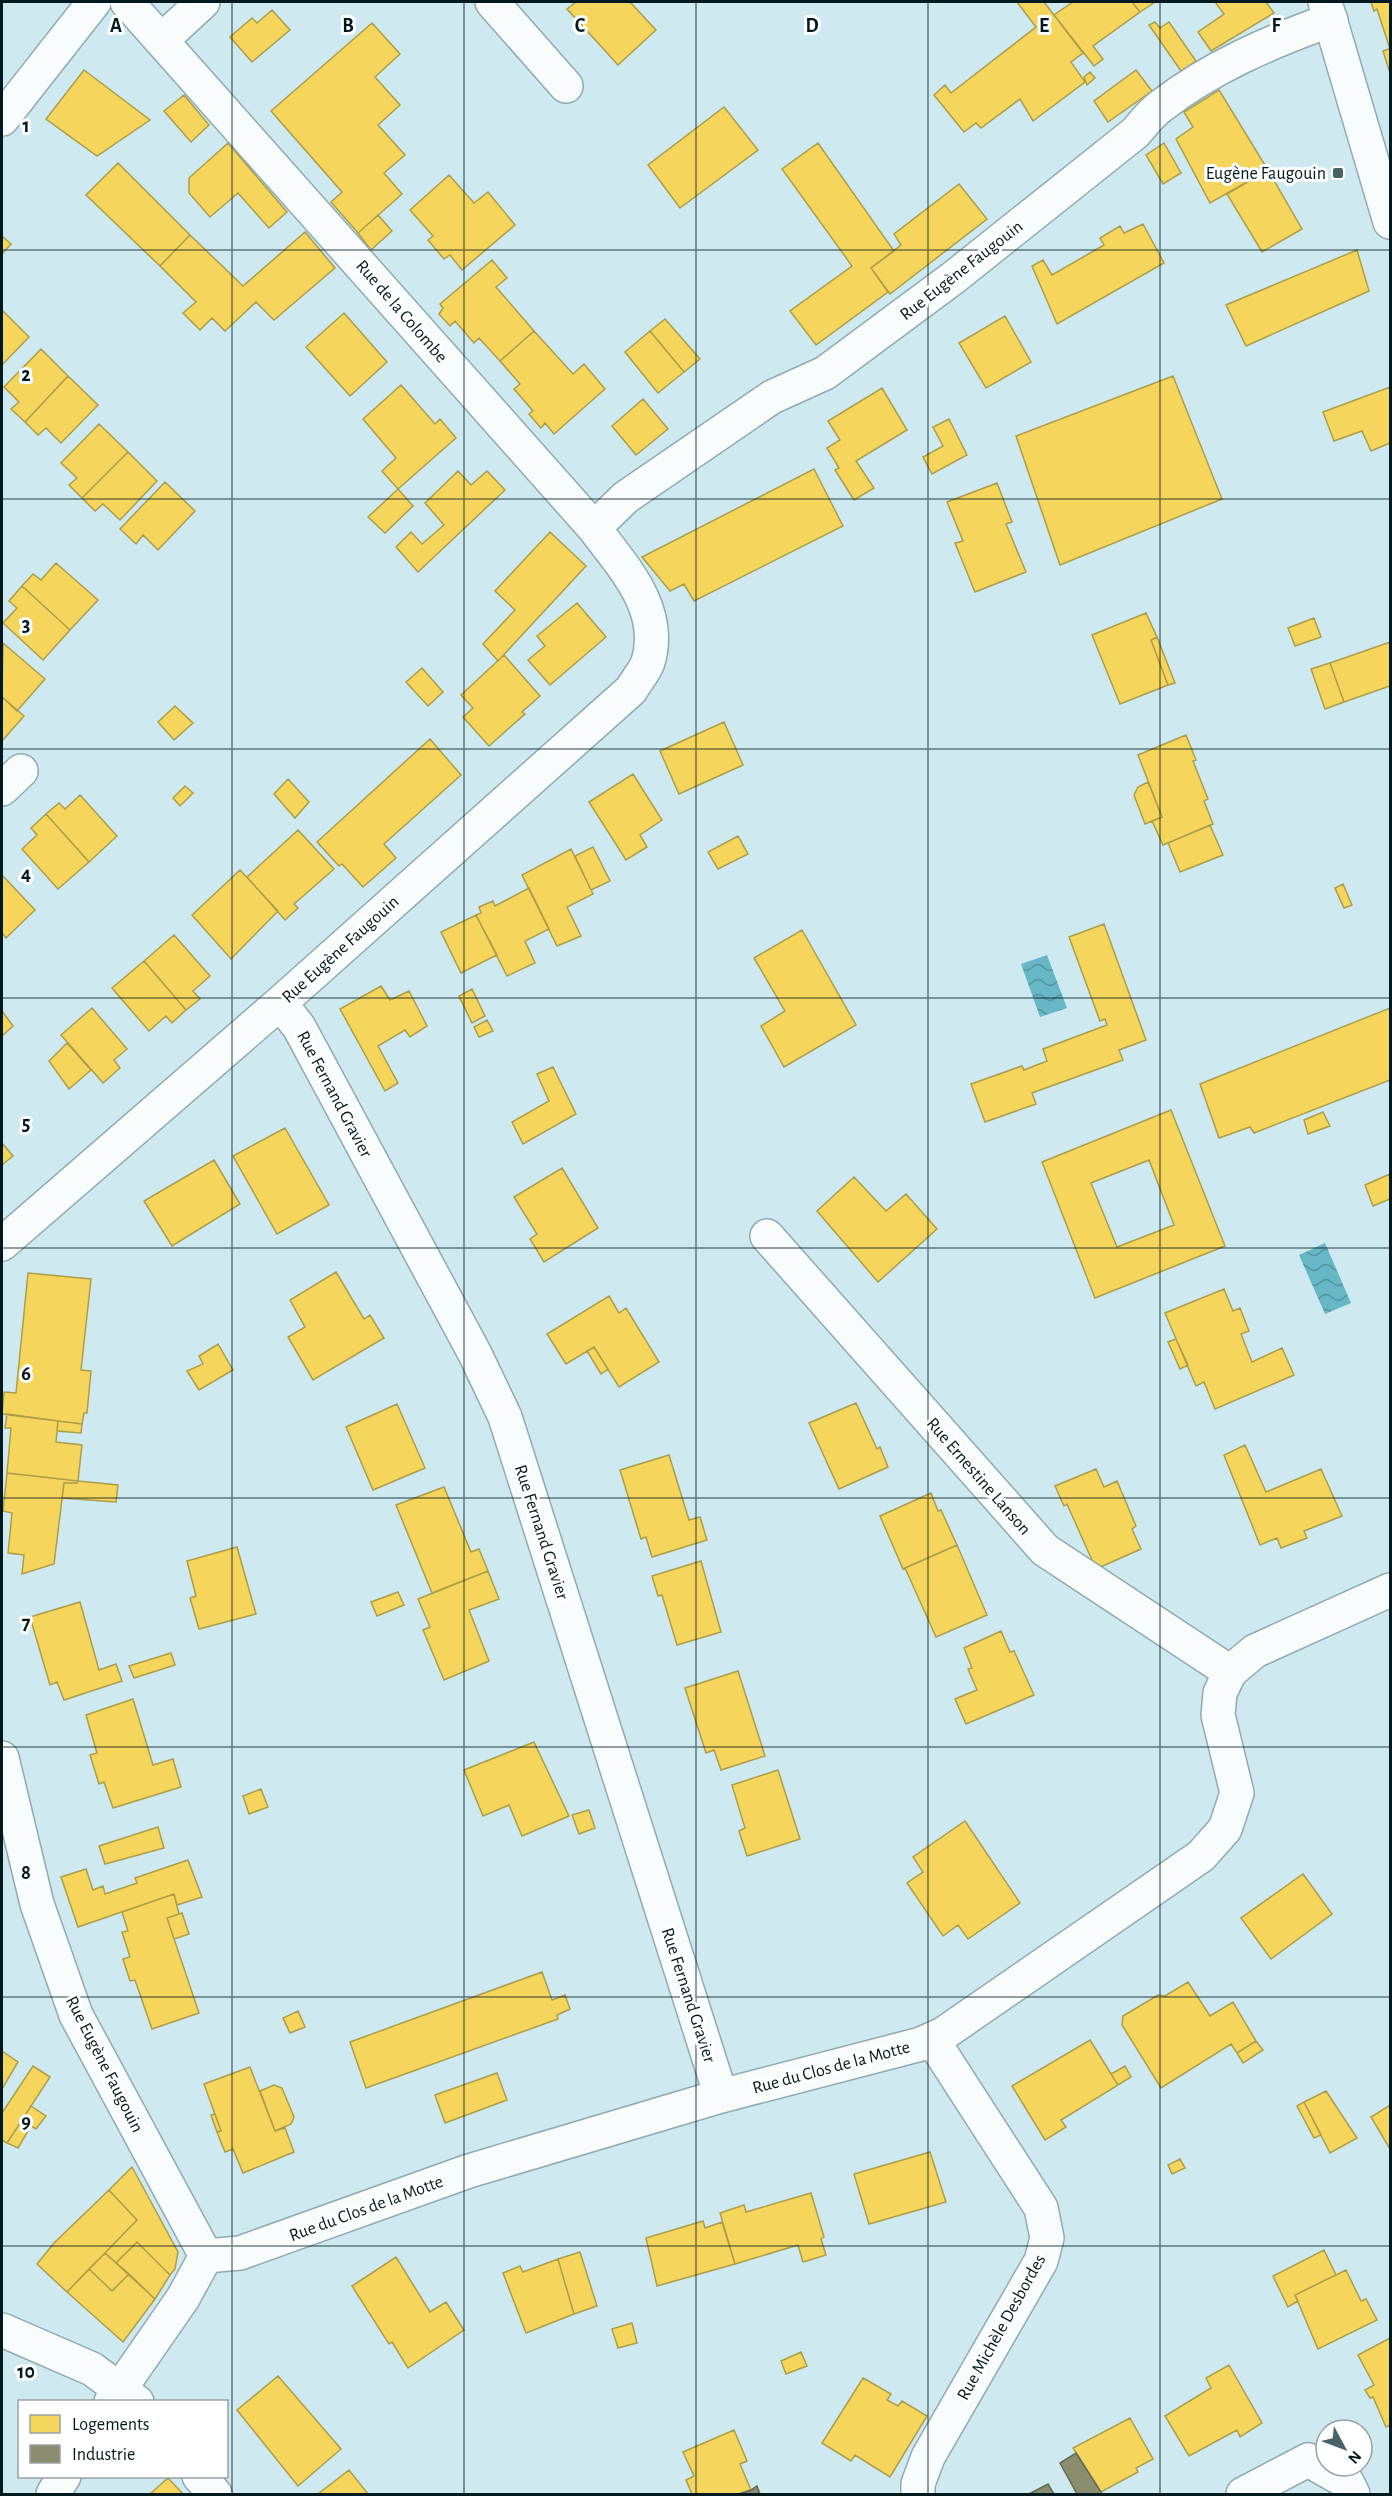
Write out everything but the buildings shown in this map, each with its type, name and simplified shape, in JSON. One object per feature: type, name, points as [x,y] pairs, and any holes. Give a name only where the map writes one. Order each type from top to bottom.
[{"type":"street","points":[[2,119],[94,2]]},
{"type":"street","name":"Rue de la Colombe","points":[[127,2],[594,528],[636,586],[649,612],[651,636]]},
{"type":"street","points":[[162,40],[202,2]]},
{"type":"street","points":[[505,6],[566,86]]},
{"type":"street","points":[[1328,11],[1390,222]]},
{"type":"street","name":"Rue Eugène Faugouin","points":[[594,528],[626,497],[772,398],[825,373],[934,291],[1135,133],[1160,106],[1218,68],[1293,34],[1328,11]]},
{"type":"street","name":"Rue Eugène Faugouin","points":[[2,1244],[280,1003],[631,690],[648,663],[651,636]]},
{"type":"street","name":"Rue Fernand Gravier","points":[[280,1003],[299,1027],[475,1354],[505,1417],[721,2096]]},
{"type":"street","name":"Rue Ernestine Lanson","points":[[767,1236],[1044,1550],[1230,1672]]},
{"type":"street","name":"Rue du Clos de la Motte","points":[[206,2256],[240,2253],[469,2171],[721,2096],[932,2038],[1201,1856],[1225,1829],[1237,1793],[1218,1714],[1220,1694],[1230,1672],[1255,1651],[1390,1590]]},
{"type":"street","name":"Rue Eugène Faugouin","points":[[2,1758],[38,1904],[76,2015],[206,2256]]},
{"type":"street","name":"Rue Michèle Desbordes","points":[[918,2494],[918,2484],[928,2457],[1041,2260],[1047,2238],[1041,2208],[932,2038]]},
{"type":"street","points":[[2,2330],[92,2369],[122,2397],[206,2256]]},
{"type":"street","points":[[1243,2494],[1308,2460],[1347,2482],[1353,2494]]},
{"type":"street","points":[[53,2494],[63,2478]]},
{"type":"street","points":[[201,2478],[215,2494]]},
{"type":"water","points":[[1047,955],[1067,1008],[1040,1017],[1021,964]]},
{"type":"water","points":[[1325,1243],[1351,1303],[1325,1314],[1299,1255]]},
{"type":"place","name":"Eugène Faugouin","points":[[1338,173]]}]
